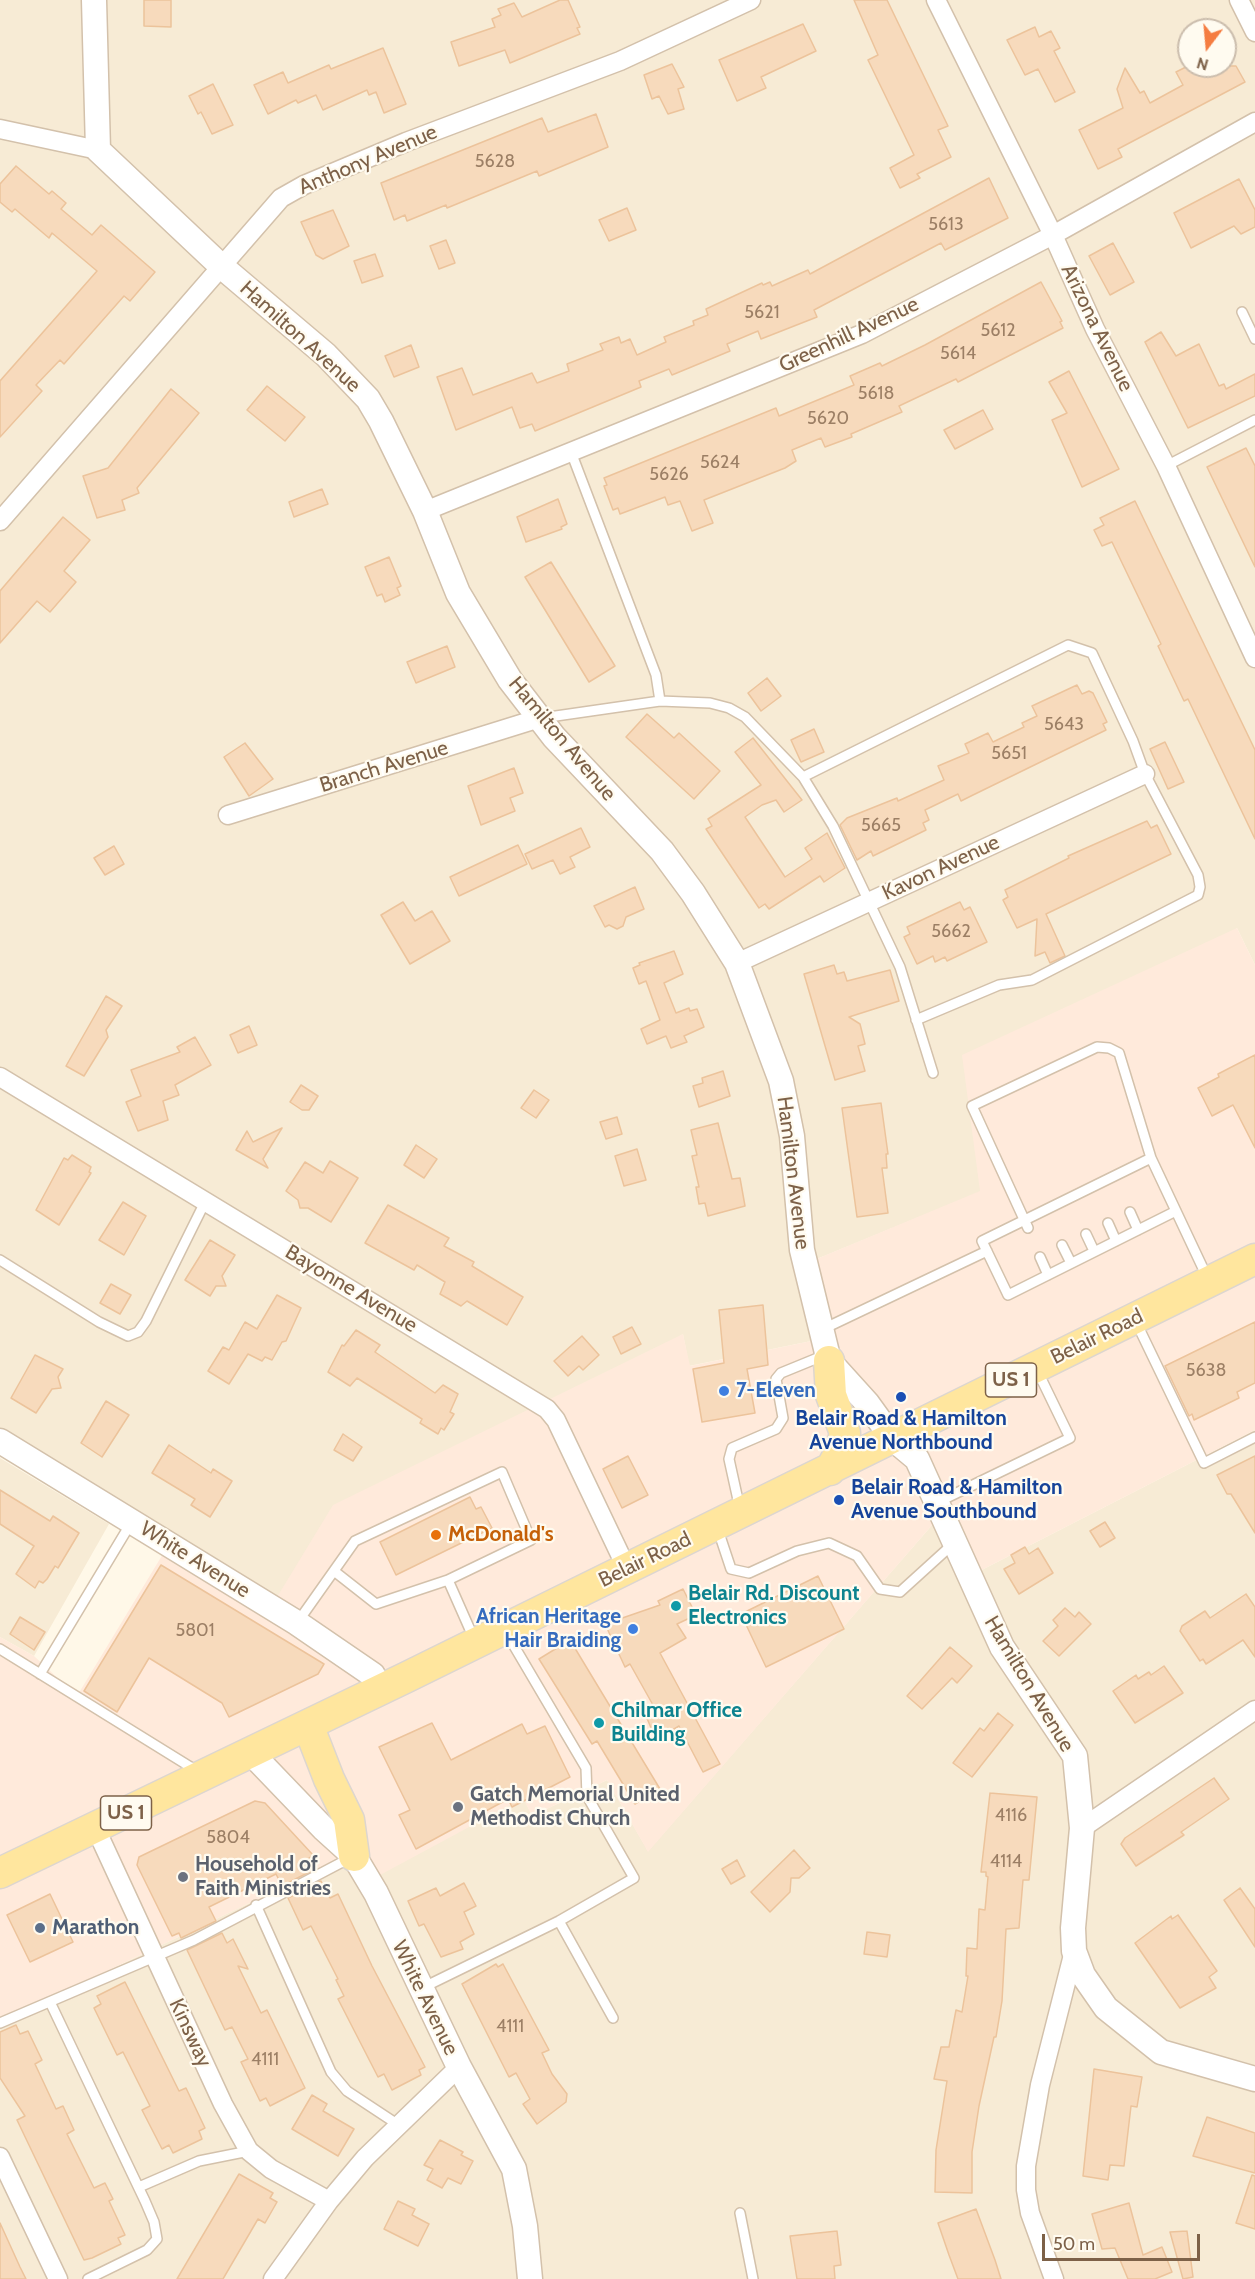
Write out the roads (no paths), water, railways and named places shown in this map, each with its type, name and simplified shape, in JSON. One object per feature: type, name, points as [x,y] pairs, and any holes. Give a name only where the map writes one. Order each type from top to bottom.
[{"type":"main road","name":"Belair Road","points":[[0,1873],[252,1753],[830,1470],[1255,1258]]},
{"type":"main road","points":[[828,1358],[831,1395],[845,1433],[840,1452],[830,1470]]},
{"type":"main road","points":[[308,1725],[329,1779],[349,1820],[354,1856]]},
{"type":"street","points":[[0,129],[98,150],[94,0]]},
{"type":"street","name":"Anthony Avenue","points":[[0,521],[281,198],[304,185],[406,142],[620,61],[751,0]]},
{"type":"street","name":"Arizona Avenue","points":[[936,0],[1053,235],[1095,329],[1166,466],[1255,658]]},
{"type":"street","points":[[1239,0],[1255,32]]},
{"type":"street","name":"Greenhill Avenue","points":[[425,511],[862,334],[1053,235],[1255,122]]},
{"type":"street","name":"Hamilton Avenue","points":[[98,150],[221,266],[326,355],[368,399],[425,511],[458,593],[510,680],[540,718],[662,851],[693,893],[737,963],[781,1081],[793,1148],[802,1250],[828,1358],[867,1403],[893,1438],[917,1459],[1002,1647],[1075,1756],[1082,1828],[1073,1928],[1074,1950],[1093,1993],[1106,2008],[1149,2044],[1175,2057],[1255,2079]]},
{"type":"street","name":"Branch Avenue","points":[[228,815],[540,718]]},
{"type":"street","name":"Kavon Avenue","points":[[737,963],[1145,774]]},
{"type":"street","name":"Bayonne Avenue","points":[[0,1077],[547,1409],[556,1420],[627,1569]]},
{"type":"street","name":"White Avenue","points":[[0,1441],[297,1623],[373,1675],[380,1690]]},
{"type":"street","points":[[1082,1828],[1255,1710]]},
{"type":"street","name":"White Avenue","points":[[252,1753],[323,1828],[354,1856],[376,1893],[420,1989],[514,2169],[525,2226],[530,2279]]},
{"type":"street","name":"Kinsway","points":[[95,1827],[223,2104],[249,2151],[271,2169],[329,2201]]},
{"type":"street","points":[[1054,2279],[1030,2212],[1026,2190],[1026,2166],[1040,2085],[1074,1950]]},
{"type":"street","points":[[273,2279],[329,2201],[397,2124],[459,2067]]},
{"type":"street","points":[[0,2157],[58,2279]]},
{"type":"lane","points":[[1242,312],[1255,339]]},
{"type":"lane","points":[[1166,466],[1255,420]]},
{"type":"lane","points":[[571,452],[652,665],[660,701]]},
{"type":"lane","points":[[803,777],[1068,645],[1092,653],[1134,741],[1145,774],[1198,875],[1200,887],[1198,895],[1032,980],[999,986],[916,1020]]},
{"type":"lane","points":[[540,718],[660,701],[710,703],[729,708],[746,717],[803,777],[832,826],[870,901],[900,968],[933,1073]]},
{"type":"lane","points":[[1026,1225],[972,1106],[1097,1047],[1109,1048],[1119,1053],[1151,1158],[1209,1282]]},
{"type":"lane","points":[[1151,1158],[1115,1181],[1026,1225],[982,1241],[1008,1294],[1176,1211]]},
{"type":"lane","points":[[0,1260],[99,1322],[128,1336],[138,1332],[146,1321],[206,1200]]},
{"type":"lane","points":[[1130,1212],[1138,1230]]},
{"type":"lane","points":[[1108,1223],[1116,1241]]},
{"type":"lane","points":[[1086,1234],[1094,1251]]},
{"type":"lane","points":[[1062,1245],[1071,1263]]},
{"type":"lane","points":[[821,1330],[987,1251]]},
{"type":"lane","points":[[1040,1257],[1048,1275]]},
{"type":"lane","points":[[1134,1318],[1204,1463],[1255,1437]]},
{"type":"lane","points":[[828,1358],[781,1373],[776,1379],[783,1418],[776,1429],[732,1448],[729,1459],[731,1569],[749,1573],[797,1551],[829,1543],[857,1556],[880,1589],[900,1592],[954,1543]]},
{"type":"lane","points":[[935,1503],[1070,1438],[1036,1368]]},
{"type":"lane","points":[[297,1623],[334,1570],[355,1541],[502,1472],[531,1540],[448,1580],[376,1604],[334,1570]]},
{"type":"lane","points":[[40,1674],[133,1521]]},
{"type":"lane","points":[[448,1580],[476,1643]]},
{"type":"lane","points":[[420,1989],[559,1921],[634,1878],[587,1796],[586,1767],[504,1629]]},
{"type":"lane","points":[[2,1653],[40,1674],[204,1776]]},
{"type":"lane","points":[[0,2023],[194,1940],[256,1905],[354,1856]]},
{"type":"lane","points":[[256,1905],[332,2072],[347,2091],[397,2124]]},
{"type":"lane","points":[[559,1921],[613,2018]]},
{"type":"lane","points":[[50,2002],[139,2187],[154,2222],[157,2239],[147,2250],[88,2279]]},
{"type":"lane","points":[[139,2187],[199,2161],[249,2151]]},
{"type":"lane","points":[[740,2213],[753,2279]]},
{"type":"place","name":"7-Eleven","points":[[724,1391]]},
{"type":"place","name":"Belair Road & Hamilton Avenue Northbound","points":[[901,1397]]},
{"type":"place","name":"Belair Road & Hamilton Avenue Southbound","points":[[839,1500]]},
{"type":"place","name":"McDonald's","points":[[436,1535]]},
{"type":"place","name":"Belair Rd. Discount Electronics","points":[[676,1606]]},
{"type":"place","name":"African Heritage Hair Braiding","points":[[633,1629]]},
{"type":"place","name":"Chilmar Office Building","points":[[599,1723]]},
{"type":"place","name":"Gatch Memorial United Methodist Church","points":[[458,1807]]},
{"type":"place","name":"Household of Faith Ministries","points":[[183,1877]]},
{"type":"place","name":"Marathon","points":[[40,1928]]}]
